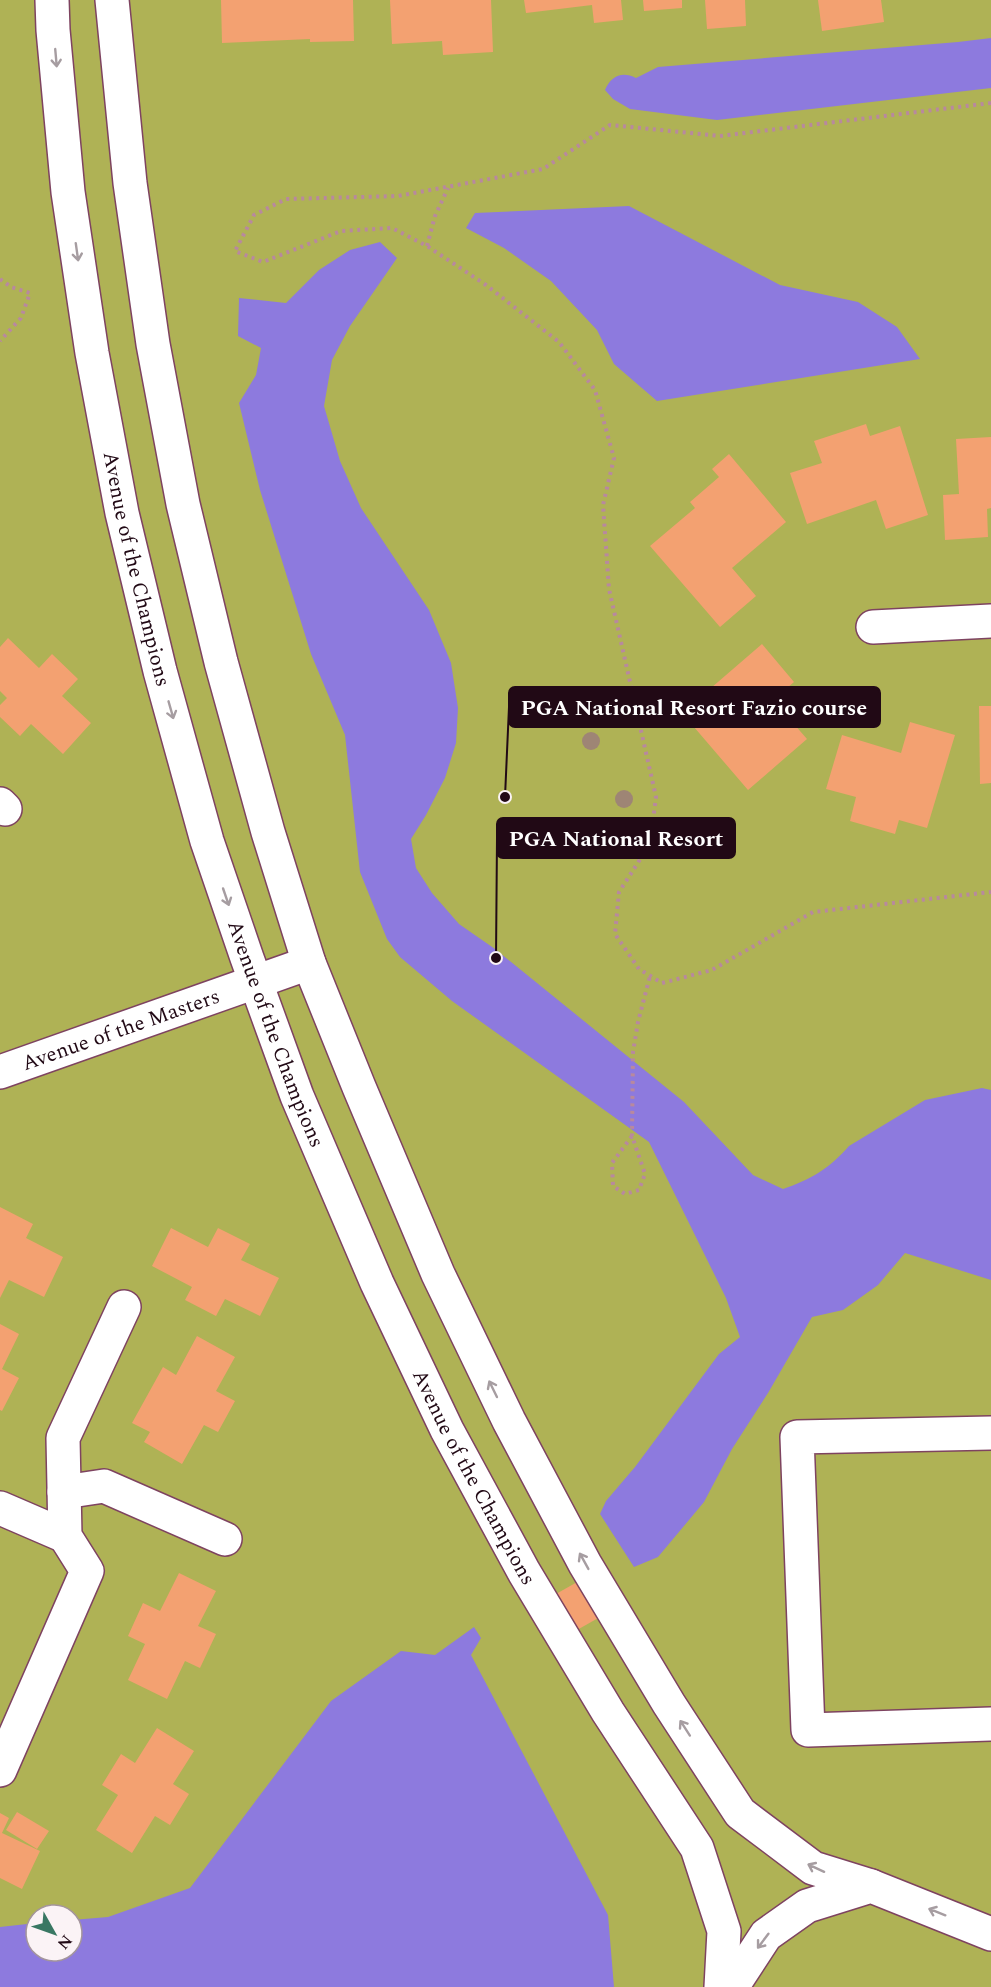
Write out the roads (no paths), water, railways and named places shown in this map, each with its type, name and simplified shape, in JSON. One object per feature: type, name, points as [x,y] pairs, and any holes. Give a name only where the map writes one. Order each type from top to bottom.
[{"type":"street","name":"Avenue of the Champions","points":[[52,0],[68,192],[92,353],[122,513],[160,671],[207,841],[297,1096],[377,1283],[447,1430],[524,1572],[608,1712],[697,1848],[724,1931],[721,1987]]},
{"type":"street","points":[[112,0],[130,183],[153,344],[183,504],[221,662],[268,832],[309,963],[438,1274],[503,1410],[585,1564],[669,1704],[740,1813],[813,1868],[871,1886],[991,1934]]},
{"type":"street","points":[[873,627],[991,621]]},
{"type":"street","name":"Avenue of the Masters","points":[[0,1072],[309,963]]},
{"type":"street","points":[[0,1770],[87,1572],[65,1536],[63,1438],[124,1307]]},
{"type":"street","points":[[991,1433],[797,1437],[808,1730],[991,1724]]},
{"type":"street","points":[[64,1492],[104,1486],[225,1539]]},
{"type":"street","points":[[0,1508],[65,1536]]},
{"type":"street","points":[[732,1987],[766,1935],[807,1906],[871,1886]]},
{"type":"place","name":"PGA National Resort Fazio course","points":[[505,797]]},
{"type":"place","name":"PGA National Resort","points":[[496,958]]}]
